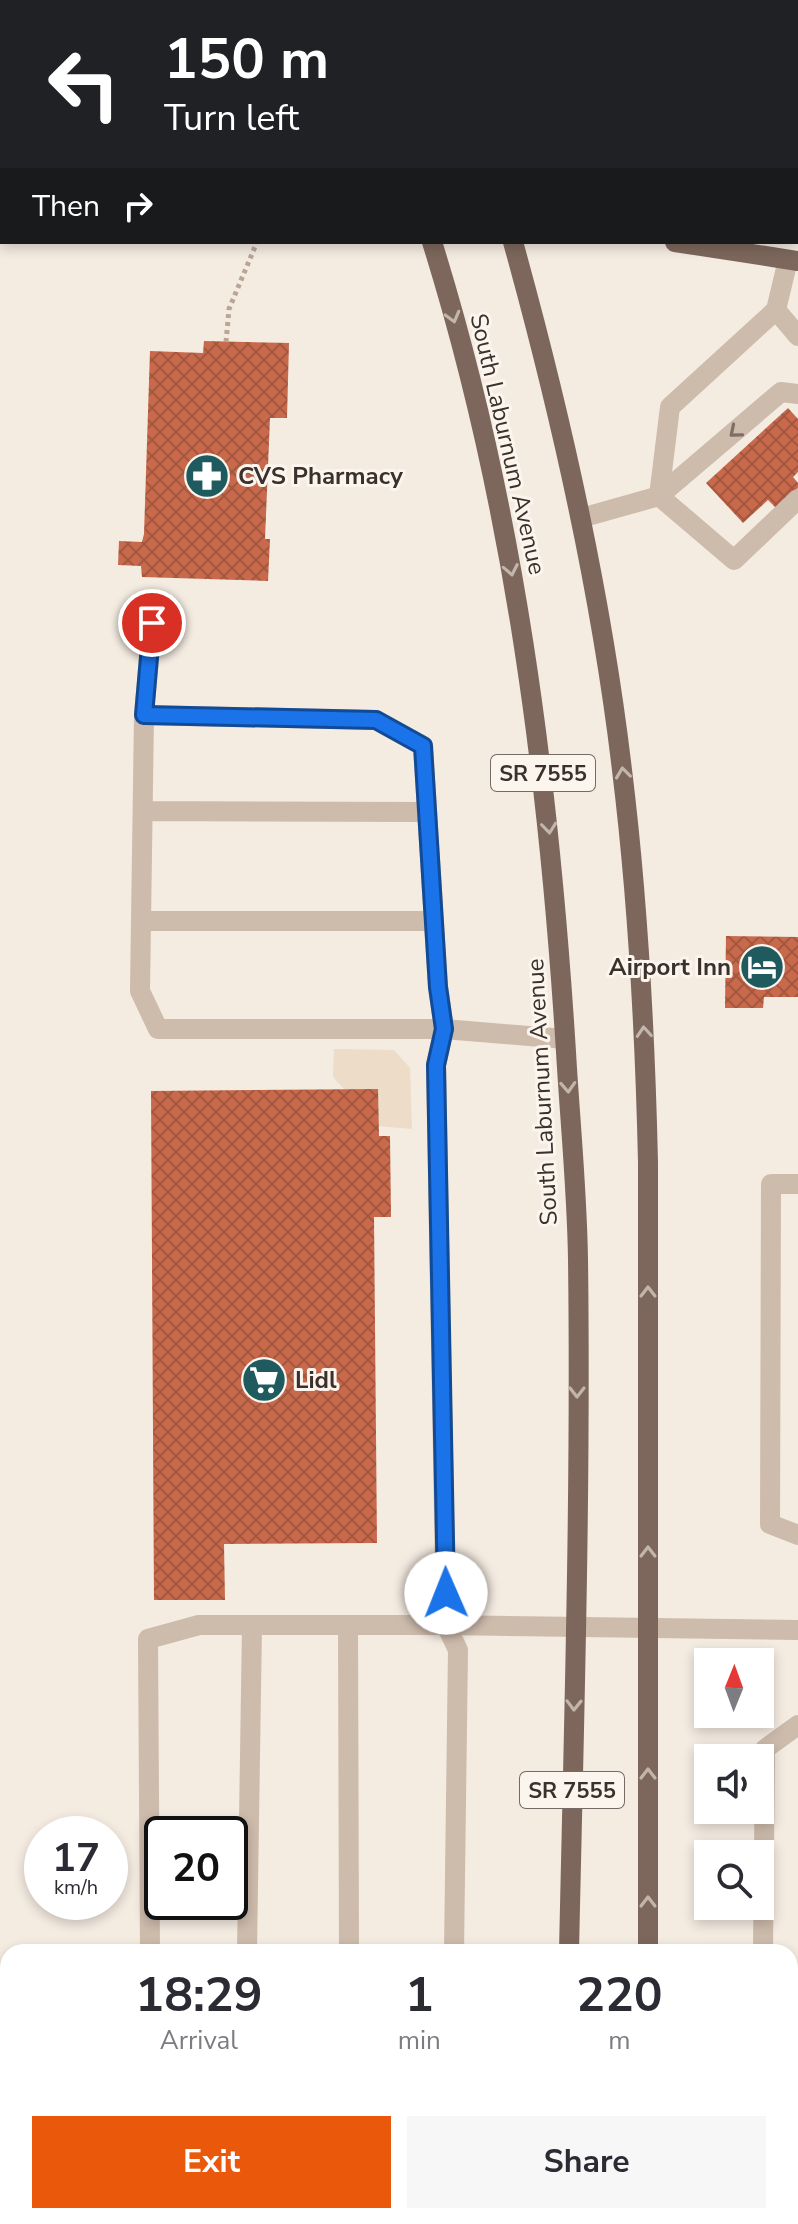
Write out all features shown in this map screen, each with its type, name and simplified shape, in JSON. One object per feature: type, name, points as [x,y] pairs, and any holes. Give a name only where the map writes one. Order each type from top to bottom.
[{"type":"main road","name":"South Laburnum Avenue","points":[[433,244],[492,472],[523,637],[543,777],[558,918],[578,1256],[569,1944]]},
{"type":"main road","name":"SR 7555","points":[[513,244],[581,518],[622,769],[645,1039],[648,1162],[648,1944]]},
{"type":"main road","points":[[688,244],[793,260]]},
{"type":"street","points":[[659,496],[670,407],[776,310],[793,260]]},
{"type":"street","points":[[776,310],[798,336]]},
{"type":"street","points":[[581,518],[659,496],[781,392],[798,394]]},
{"type":"street","points":[[659,496],[734,560],[798,499]]},
{"type":"street","points":[[152,623],[144,715],[140,991],[158,1029],[444,1029],[565,1039]]},
{"type":"street","points":[[144,715],[376,720],[423,746],[438,987],[444,1029],[436,1065],[446,1625],[458,1650],[454,1944]]},
{"type":"street","points":[[143,811],[427,812]]},
{"type":"street","points":[[141,921],[434,921]]},
{"type":"street","points":[[798,1184],[771,1184],[770,1524],[798,1535]]},
{"type":"street","points":[[150,1944],[148,1639],[199,1625],[798,1630]]},
{"type":"street","points":[[247,1944],[252,1625]]},
{"type":"street","points":[[348,1625],[349,1944]]},
{"type":"street","points":[[763,1944],[765,1749],[798,1725]]},
{"type":"path","points":[[226,342],[229,309],[256,244]]},
{"type":"shaded area","points":[[334,1049],[394,1050],[410,1068],[412,1129],[378,1126],[333,1077]]},
{"type":"building","name":"CVS Pharmacy","points":[[204,341],[289,343],[287,418],[270,418],[265,539],[270,539],[268,581],[142,577],[141,566],[118,565],[119,541],[142,542],[144,534],[150,351],[203,353]]},
{"type":"building","points":[[788,408],[798,419],[798,472],[793,477],[798,488],[776,508],[768,500],[743,523],[706,483]]},
{"type":"building","name":"Airport Inn","points":[[726,936],[798,937],[798,997],[764,997],[763,1008],[725,1008]]},
{"type":"building","name":"Lidl","points":[[378,1089],[379,1136],[390,1136],[391,1217],[374,1217],[377,1543],[224,1544],[225,1600],[154,1600],[151,1091]]},
{"type":"place","name":"CVS Pharmacy","points":[[207,476]]},
{"type":"place","name":"Airport Inn","points":[[762,967]]},
{"type":"place","name":"Lidl","points":[[264,1380]]},
{"type":"route","points":[[152,623],[144,715],[376,720],[423,746],[438,987],[444,1029],[436,1065],[446,1593]]}]
